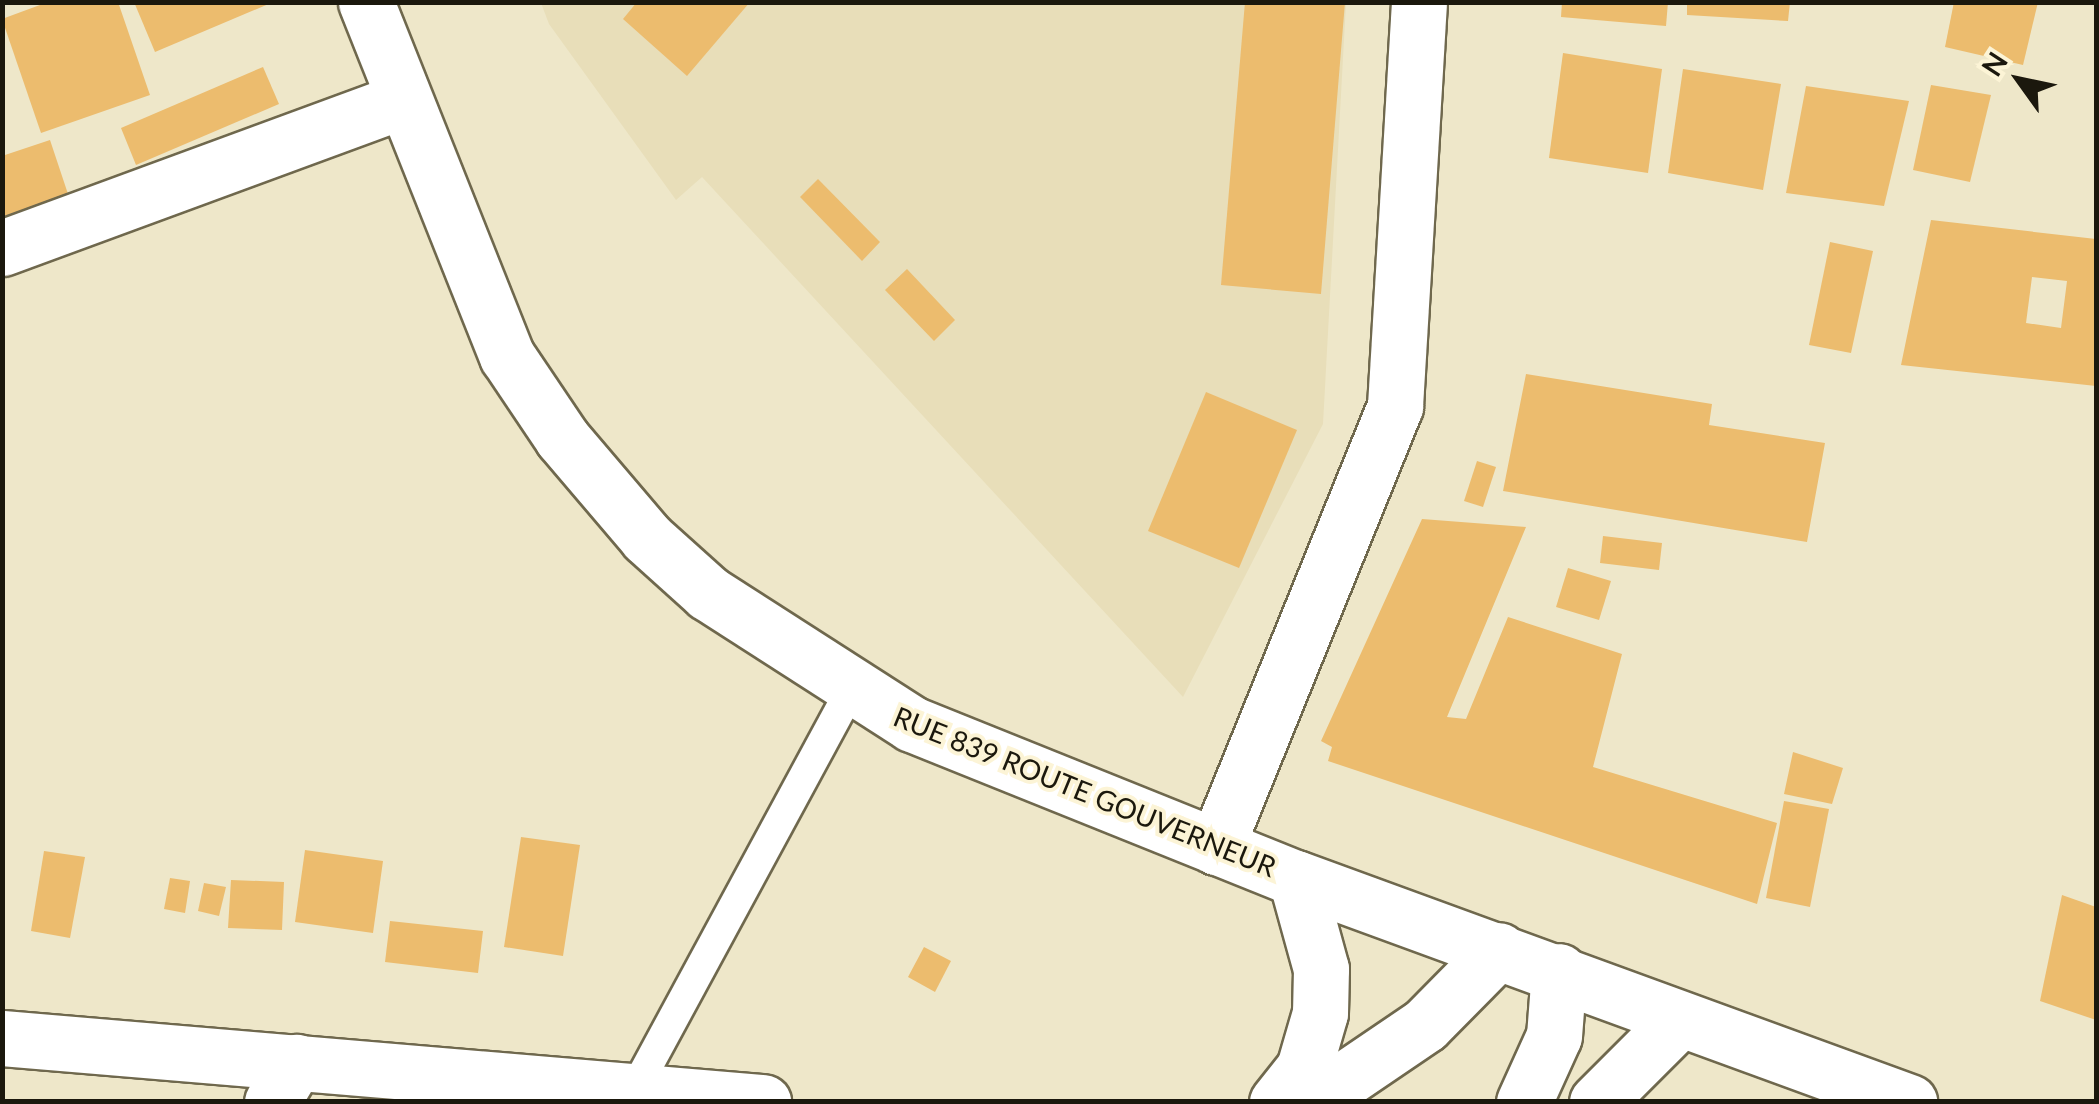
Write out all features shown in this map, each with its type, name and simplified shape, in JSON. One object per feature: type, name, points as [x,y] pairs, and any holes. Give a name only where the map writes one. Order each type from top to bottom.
[{"type":"street","name":"RUE 839 ROUTE GOUVERNEUR","points":[[366,2],[402,101],[507,356],[562,438],[647,538],[708,594],[851,689],[912,724],[1296,878],[1909,1102]]},
{"type":"street","points":[[1216,847],[1395,406],[1419,2]]},
{"type":"street","points":[[2,248],[402,101]]},
{"type":"street","points":[[1277,1102],[1304,1068],[1320,1013],[1320,969],[1296,878]]},
{"type":"street","points":[[1287,1102],[1341,1082],[1425,1026],[1500,950]]},
{"type":"street","points":[[1524,1102],[1554,1036],[1559,971]]},
{"type":"street","points":[[1597,1102],[1680,1018]]},
{"type":"street","points":[[2,1038],[284,1082],[634,1091],[763,1102]]},
{"type":"lane","points":[[634,1091],[851,689]]},
{"type":"shaded area","points":[[541,3],[1346,3],[1323,424],[1183,697],[702,177],[676,200],[549,24]]},
{"type":"building","points":[[48,2],[118,2],[150,95],[41,133],[2,19]]},
{"type":"building","points":[[134,2],[271,2],[271,3],[155,52]]},
{"type":"building","points":[[637,2],[750,2],[687,76],[623,19]]},
{"type":"building","points":[[1245,2],[1345,2],[1321,294],[1221,285]]},
{"type":"building","points":[[1562,2],[1668,2],[1666,26],[1561,17]]},
{"type":"building","points":[[1687,2],[1790,2],[1788,21],[1687,15]]},
{"type":"building","points":[[1954,2],[2038,2],[2023,65],[1945,47]]},
{"type":"building","points":[[1563,53],[1662,69],[1648,173],[1549,158]]},
{"type":"building","points":[[263,67],[279,104],[136,165],[121,128]]},
{"type":"building","points":[[1683,69],[1781,84],[1763,190],[1668,173]]},
{"type":"building","points":[[1931,85],[1991,95],[1970,182],[1913,170]]},
{"type":"building","points":[[1806,86],[1909,101],[1884,206],[1786,193]]},
{"type":"building","points":[[50,140],[68,194],[2,217],[2,156]]},
{"type":"building","points":[[818,179],[880,242],[862,261],[800,197]]},
{"type":"building","points":[[1931,220],[2096,239],[2096,386],[1901,365]],"holes":[[[2032,277],[2067,281],[2061,328],[2026,323]]]},
{"type":"building","points":[[1830,242],[1873,251],[1851,353],[1809,345]]},
{"type":"building","points":[[907,269],[955,320],[934,341],[885,290]]},
{"type":"building","points":[[1526,374],[1712,404],[1709,425],[1825,443],[1807,542],[1503,491]]},
{"type":"building","points":[[1206,392],[1297,430],[1239,568],[1148,531]]},
{"type":"building","points":[[1477,461],[1496,467],[1483,507],[1464,501]]},
{"type":"building","points":[[1422,519],[1526,527],[1447,717],[1466,719],[1508,617],[1622,654],[1593,767],[1777,823],[1757,904],[1328,761],[1332,747],[1321,741]]},
{"type":"building","points":[[1603,536],[1662,543],[1659,570],[1600,563]]},
{"type":"building","points":[[1568,568],[1611,581],[1599,620],[1556,607]]},
{"type":"building","points":[[1793,752],[1843,768],[1832,804],[1784,794]]},
{"type":"building","points":[[1784,801],[1829,809],[1810,907],[1766,898]]},
{"type":"building","points":[[521,837],[580,845],[563,956],[504,947]]},
{"type":"building","points":[[305,850],[383,861],[373,933],[295,922]]},
{"type":"building","points":[[44,851],[85,857],[70,938],[31,931]]},
{"type":"building","points":[[170,878],[190,881],[185,913],[164,909]]},
{"type":"building","points":[[231,880],[284,882],[282,930],[228,928]]},
{"type":"building","points":[[204,883],[226,887],[219,916],[198,911]]},
{"type":"building","points":[[2062,895],[2096,907],[2096,1020],[2040,1001]]},
{"type":"building","points":[[390,921],[483,931],[478,973],[385,962]]},
{"type":"building","points":[[924,947],[951,961],[935,992],[908,977]]}]
